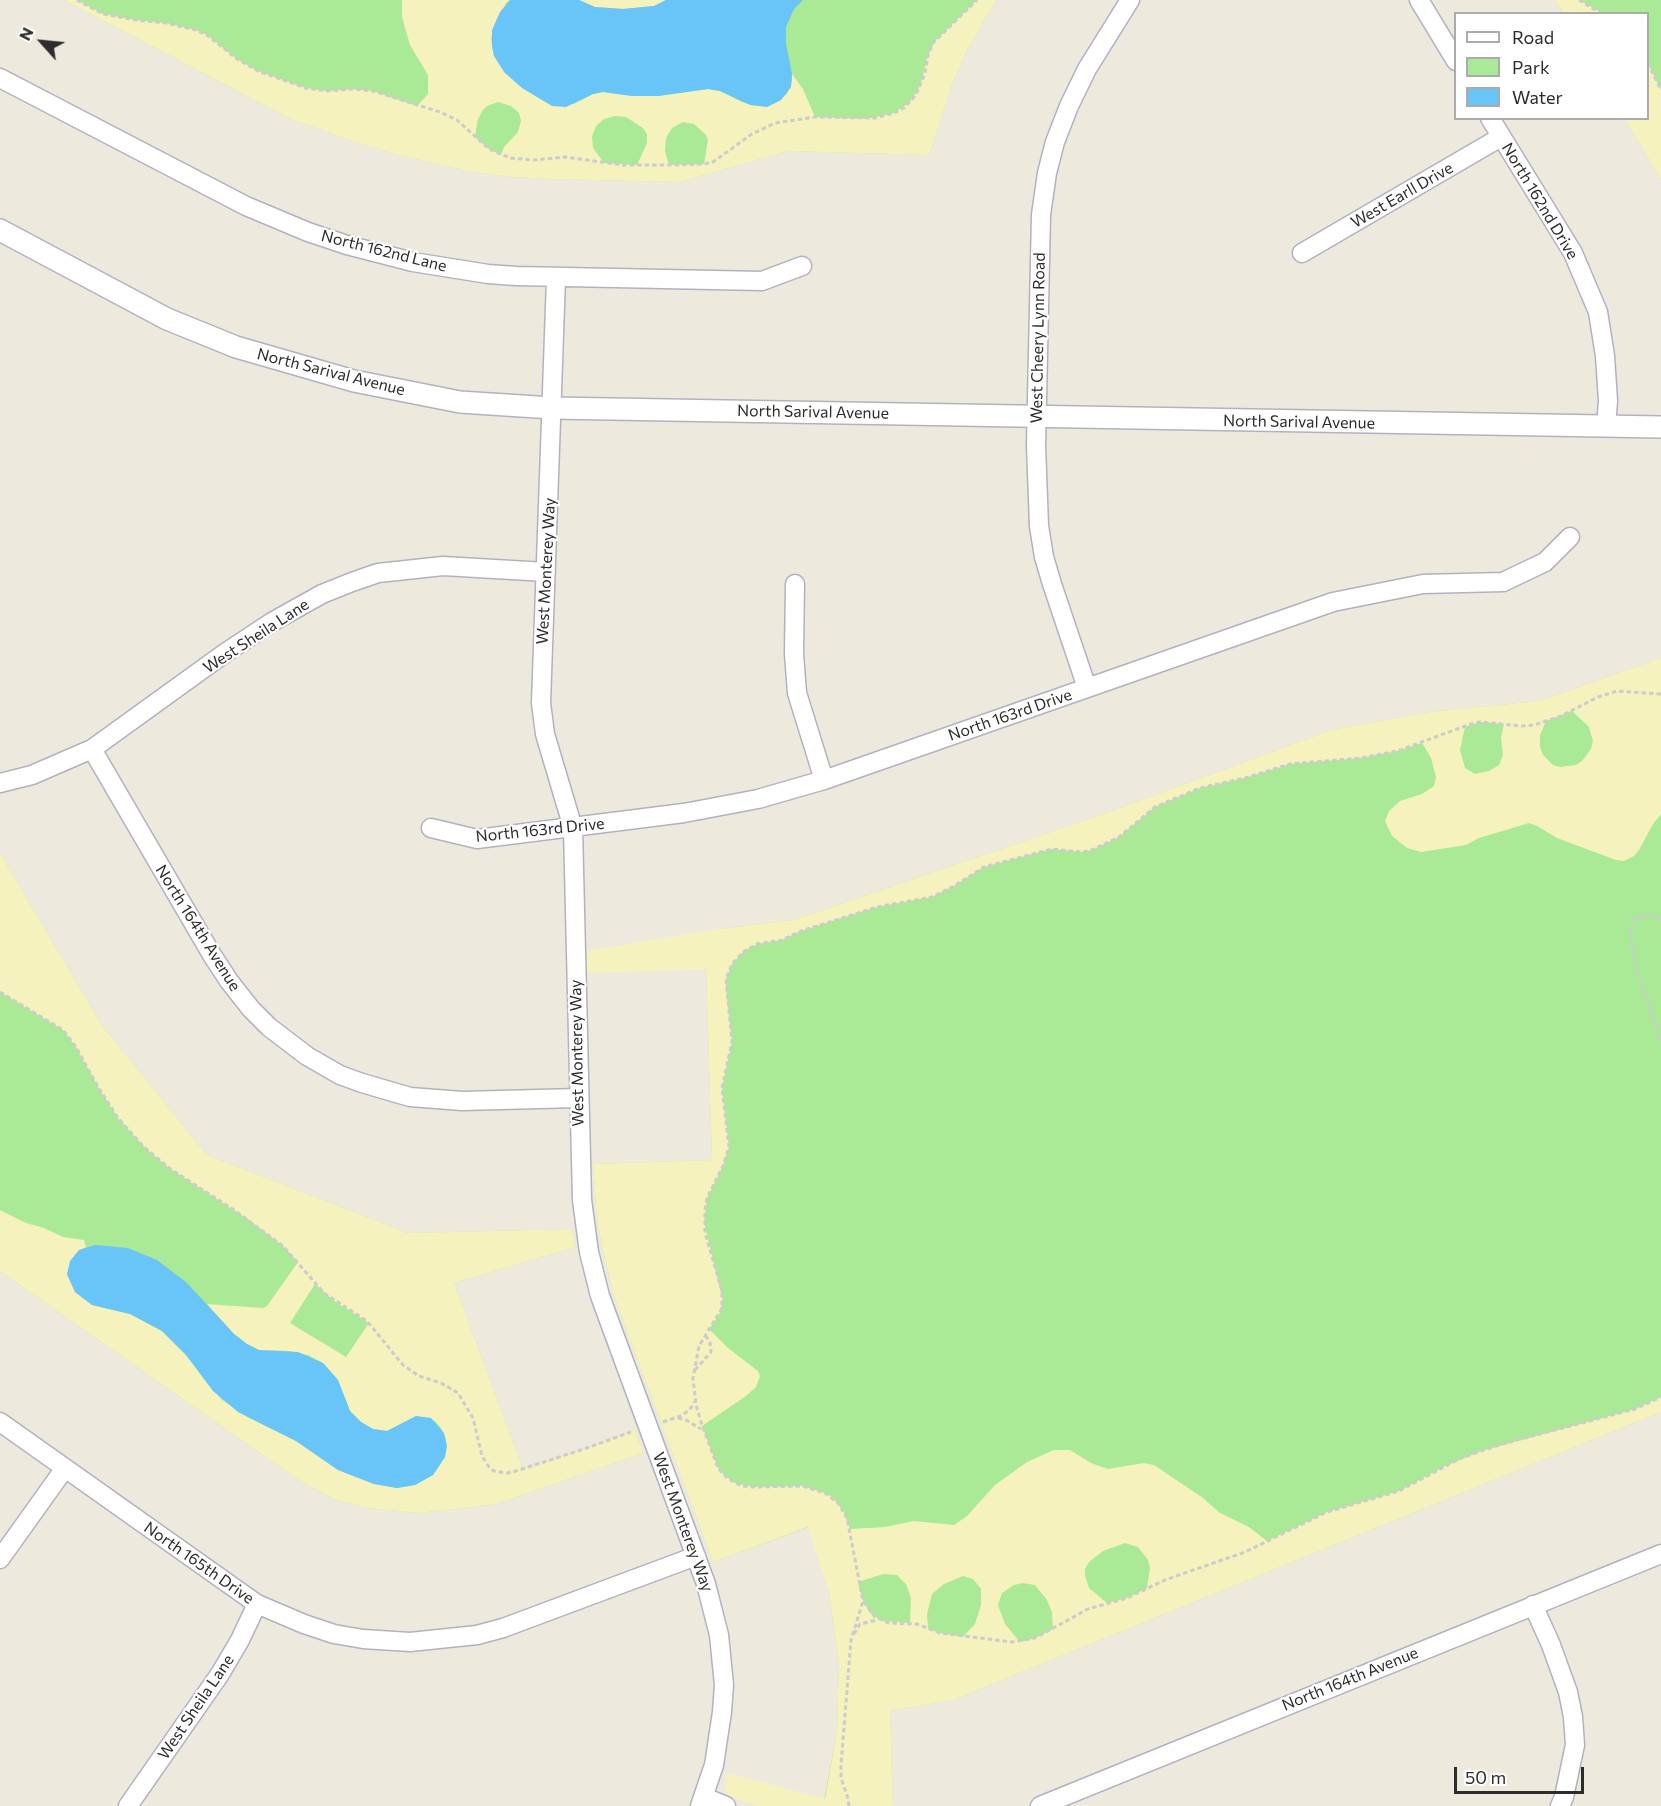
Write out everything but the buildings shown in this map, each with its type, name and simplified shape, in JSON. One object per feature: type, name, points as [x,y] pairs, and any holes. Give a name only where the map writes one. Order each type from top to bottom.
[{"type":"street","name":"West Cheery Lynn Road","points":[[1087,688],[1044,557],[1039,526],[1037,415],[1041,215],[1047,173],[1062,124],[1087,69],[1130,0]]},
{"type":"street","points":[[1419,0],[1454,59]]},
{"type":"street","name":"North 162nd Lane","points":[[0,78],[218,193],[308,232],[413,262],[488,274],[556,278],[762,281],[802,266]]},
{"type":"street","name":"North 162nd Drive","points":[[1491,120],[1573,253],[1598,312],[1605,356],[1608,401],[1606,426]]},
{"type":"street","name":"West Earll Drive","points":[[1302,253],[1502,137]]},
{"type":"street","name":"North Sarival Avenue","points":[[0,230],[167,319],[236,347],[354,381],[460,402],[552,408],[1661,427]]},
{"type":"street","name":"West Monterey Way","points":[[556,278],[541,703],[545,734],[573,828],[582,1200],[589,1252],[600,1296],[714,1610],[724,1685],[714,1765],[702,1802]]},
{"type":"street","name":"North 163rd Drive","points":[[431,828],[477,839],[684,813],[748,801],[824,780],[1333,602],[1423,584],[1503,582],[1545,562],[1570,537]]},
{"type":"street","name":"West Sheila Lane","points":[[92,749],[272,622],[322,594],[352,582],[378,573],[443,566],[546,572]]},
{"type":"street","points":[[795,584],[794,654],[797,693],[824,780]]},
{"type":"street","points":[[0,783],[32,775],[92,749]]},
{"type":"street","name":"North 164th Avenue","points":[[92,749],[229,981],[269,1027],[307,1056],[340,1075],[410,1097],[462,1101],[578,1098]]},
{"type":"street","name":"North 165th Drive","points":[[0,1422],[258,1604],[334,1634],[363,1639],[410,1642],[453,1639],[503,1628],[696,1557]]},
{"type":"street","points":[[0,1559],[65,1468]]},
{"type":"street","name":"North 164th Avenue","points":[[1040,1806],[1661,1554]]},
{"type":"street","name":"West Sheila Lane","points":[[128,1806],[220,1674],[258,1604]]},
{"type":"street","points":[[1533,1605],[1565,1682],[1573,1717],[1575,1745],[1560,1806]]},
{"type":"street","points":[[702,1802],[726,1806]]},
{"type":"path","points":[[77,0],[103,14],[166,23],[196,30],[207,35],[248,66],[306,88],[327,92],[353,89],[374,91],[440,112],[457,120],[489,149],[510,158],[534,160],[565,157],[623,165],[674,165],[713,162],[752,134],[775,123],[815,117],[875,118],[894,114],[904,108],[916,95],[933,44],[977,0]]},
{"type":"path","points":[[1579,0],[1599,12]]},
{"type":"path","points":[[1649,67],[1661,90]]},
{"type":"path","points":[[882,1621],[870,1613],[863,1601],[847,1518],[838,1503],[825,1493],[802,1486],[753,1487],[735,1483],[718,1468],[695,1399],[694,1371],[699,1346],[719,1316],[723,1301],[704,1222],[707,1198],[723,1166],[729,1147],[722,1088],[732,1042],[726,979],[732,964],[750,947],[768,941],[782,940],[801,931],[877,907],[932,897],[984,867],[1052,849],[1082,852],[1092,850],[1119,837],[1155,807],[1200,788],[1245,778],[1290,764],[1361,758],[1397,751],[1471,724],[1489,722],[1522,726],[1534,724],[1561,716],[1598,697],[1617,691],[1661,694]]},
{"type":"path","points":[[1661,920],[1653,916],[1640,916],[1633,921],[1630,933],[1636,969],[1661,1041]]},
{"type":"path","points":[[0,992],[63,1030],[76,1047],[118,1118],[144,1147],[169,1168],[234,1210],[283,1246],[324,1293],[367,1321],[403,1365],[419,1376],[441,1383],[458,1393],[473,1418],[482,1456],[494,1471],[507,1473],[516,1471],[676,1418],[691,1408],[695,1399]]},
{"type":"path","points":[[694,1371],[711,1352],[710,1343],[705,1334]]},
{"type":"path","points":[[851,1640],[860,1624],[869,1620],[917,1624],[951,1635],[1012,1642],[1028,1641],[1088,1609],[1127,1598],[1165,1580],[1245,1552],[1327,1512],[1399,1491],[1461,1458],[1502,1444],[1635,1409],[1661,1397]]},
{"type":"path","points":[[676,1418],[686,1420],[704,1431]]},
{"type":"path","points":[[849,1806],[840,1772],[851,1640],[863,1601]]},
{"type":"green space","points":[[64,0],[996,0],[966,52],[952,85],[929,155],[789,151],[679,182],[512,177],[467,171],[391,153],[291,119]]},
{"type":"green space","points":[[1555,0],[1661,0],[1661,180],[1626,120],[1649,120],[1649,12],[1562,12]]},
{"type":"green space","points":[[1661,658],[1661,1412],[953,1700],[890,1711],[893,1806],[823,1806],[837,1731],[839,1662],[829,1593],[809,1527],[713,1562],[614,1296],[596,1209],[593,1164],[712,1160],[706,969],[720,929],[794,920],[1109,812],[1331,730],[1430,712],[1539,701]]},
{"type":"green space","points":[[0,853],[101,1024],[207,1155],[408,1233],[572,1229],[575,1247],[454,1283],[523,1469],[635,1430],[643,1453],[497,1504],[419,1513],[367,1508],[334,1499],[300,1481],[0,1271]]},
{"type":"sand","points":[[64,0],[77,0],[103,14],[166,23],[196,30],[207,35],[237,59],[258,71],[306,88],[327,91],[353,89],[373,91],[417,106],[428,94],[428,75],[410,45],[402,17],[402,0],[510,0],[506,3],[491,38],[494,56],[574,104],[593,94],[603,92],[632,96],[658,96],[708,89],[720,91],[742,102],[774,104],[787,94],[792,74],[803,89],[815,117],[866,119],[894,113],[910,102],[920,86],[928,55],[935,41],[977,0],[996,0],[966,52],[952,85],[929,155],[789,151],[679,182],[512,177],[467,171],[391,153],[291,119]],"holes":[[[498,102],[511,106],[519,113],[521,121],[518,132],[504,147],[501,155],[489,149],[475,137],[478,119],[483,110]],[[615,116],[626,117],[643,128],[647,134],[647,143],[637,165],[604,163],[593,148],[592,136],[596,126],[604,119]],[[683,122],[694,124],[706,135],[708,140],[704,164],[669,165],[665,151],[666,138],[672,128]]]},
{"type":"sand","points":[[579,0],[666,0],[654,6],[623,9],[595,7]]},
{"type":"sand","points":[[1555,0],[1579,0],[1600,12],[1562,12]]},
{"type":"sand","points":[[1649,65],[1661,90],[1661,180],[1626,120],[1649,120]]},
{"type":"sand","points":[[1661,658],[1661,814],[1634,856],[1624,861],[1616,860],[1557,838],[1529,823],[1479,838],[1466,845],[1421,852],[1407,848],[1392,836],[1385,821],[1389,811],[1400,801],[1422,794],[1434,786],[1436,777],[1431,758],[1422,743],[1361,758],[1290,764],[1245,778],[1200,788],[1155,807],[1119,837],[1092,850],[1082,852],[1052,849],[984,867],[932,897],[877,907],[801,931],[782,940],[757,944],[743,952],[732,964],[726,979],[732,1042],[722,1088],[729,1147],[723,1166],[707,1198],[704,1222],[723,1301],[719,1315],[709,1329],[728,1348],[758,1371],[760,1376],[756,1387],[746,1396],[702,1426],[718,1468],[735,1483],[753,1487],[802,1486],[825,1493],[832,1497],[843,1510],[850,1529],[885,1527],[914,1521],[954,1525],[967,1516],[995,1485],[1027,1462],[1054,1450],[1070,1450],[1091,1463],[1108,1469],[1144,1463],[1154,1465],[1203,1498],[1220,1513],[1249,1527],[1267,1541],[1327,1512],[1399,1491],[1445,1466],[1481,1451],[1635,1409],[1661,1397],[1661,1412],[953,1700],[890,1711],[893,1806],[757,1806],[728,1794],[725,1782],[727,1773],[825,1799],[837,1731],[839,1662],[829,1593],[808,1527],[713,1562],[614,1296],[601,1242],[593,1164],[712,1160],[706,969],[587,973],[587,951],[720,929],[794,920],[1109,812],[1331,730],[1430,712],[1539,701]],"holes":[[[1572,711],[1589,727],[1593,741],[1591,749],[1582,761],[1576,765],[1560,767],[1553,765],[1543,755],[1540,735],[1546,721]],[[1480,722],[1504,724],[1501,738],[1503,755],[1499,765],[1489,771],[1475,774],[1465,768],[1460,750],[1465,727]],[[1125,1543],[1138,1547],[1148,1560],[1150,1568],[1147,1588],[1127,1598],[1107,1603],[1089,1588],[1085,1575],[1089,1562],[1103,1551]],[[883,1574],[897,1575],[906,1584],[911,1598],[910,1623],[882,1621],[870,1613],[863,1601],[858,1582]],[[963,1576],[973,1579],[981,1589],[981,1605],[975,1624],[963,1637],[928,1629],[927,1614],[932,1594],[944,1584]],[[1023,1583],[1035,1585],[1047,1600],[1052,1612],[1053,1629],[1020,1642],[1005,1624],[998,1605],[1002,1593],[1014,1585]]]},
{"type":"sand","points":[[0,853],[101,1024],[207,1155],[408,1233],[572,1229],[575,1247],[454,1283],[523,1469],[635,1430],[643,1453],[497,1504],[419,1513],[367,1508],[334,1499],[300,1481],[0,1271],[0,1210],[63,1237],[84,1240],[86,1247],[80,1250],[67,1274],[75,1292],[92,1305],[130,1314],[162,1331],[186,1355],[221,1399],[247,1417],[296,1441],[338,1470],[374,1484],[397,1488],[415,1485],[433,1475],[445,1457],[446,1440],[435,1421],[416,1416],[387,1431],[373,1429],[361,1422],[350,1411],[338,1380],[323,1363],[308,1355],[289,1351],[259,1350],[234,1334],[207,1304],[263,1308],[267,1306],[298,1262],[283,1246],[249,1220],[169,1168],[144,1147],[118,1118],[76,1047],[63,1030],[0,992]],"holes":[[[315,1284],[333,1300],[369,1323],[346,1357],[290,1323]]]},
{"type":"water","points":[[510,0],[579,0],[595,7],[623,9],[654,6],[666,0],[803,0],[794,9],[786,27],[786,44],[792,74],[791,87],[781,100],[767,107],[750,105],[720,91],[708,89],[658,96],[632,96],[603,92],[593,94],[566,107],[552,106],[522,88],[504,72],[494,56],[492,30],[500,12]]},
{"type":"water","points":[[95,1245],[128,1248],[157,1260],[187,1283],[234,1334],[247,1344],[259,1350],[298,1352],[323,1363],[338,1380],[350,1411],[361,1422],[373,1429],[387,1431],[416,1416],[431,1418],[444,1433],[447,1446],[445,1457],[433,1475],[415,1485],[397,1488],[374,1484],[338,1470],[296,1441],[238,1412],[213,1391],[186,1355],[162,1331],[130,1314],[92,1305],[75,1292],[67,1274],[70,1261],[79,1250]]}]
